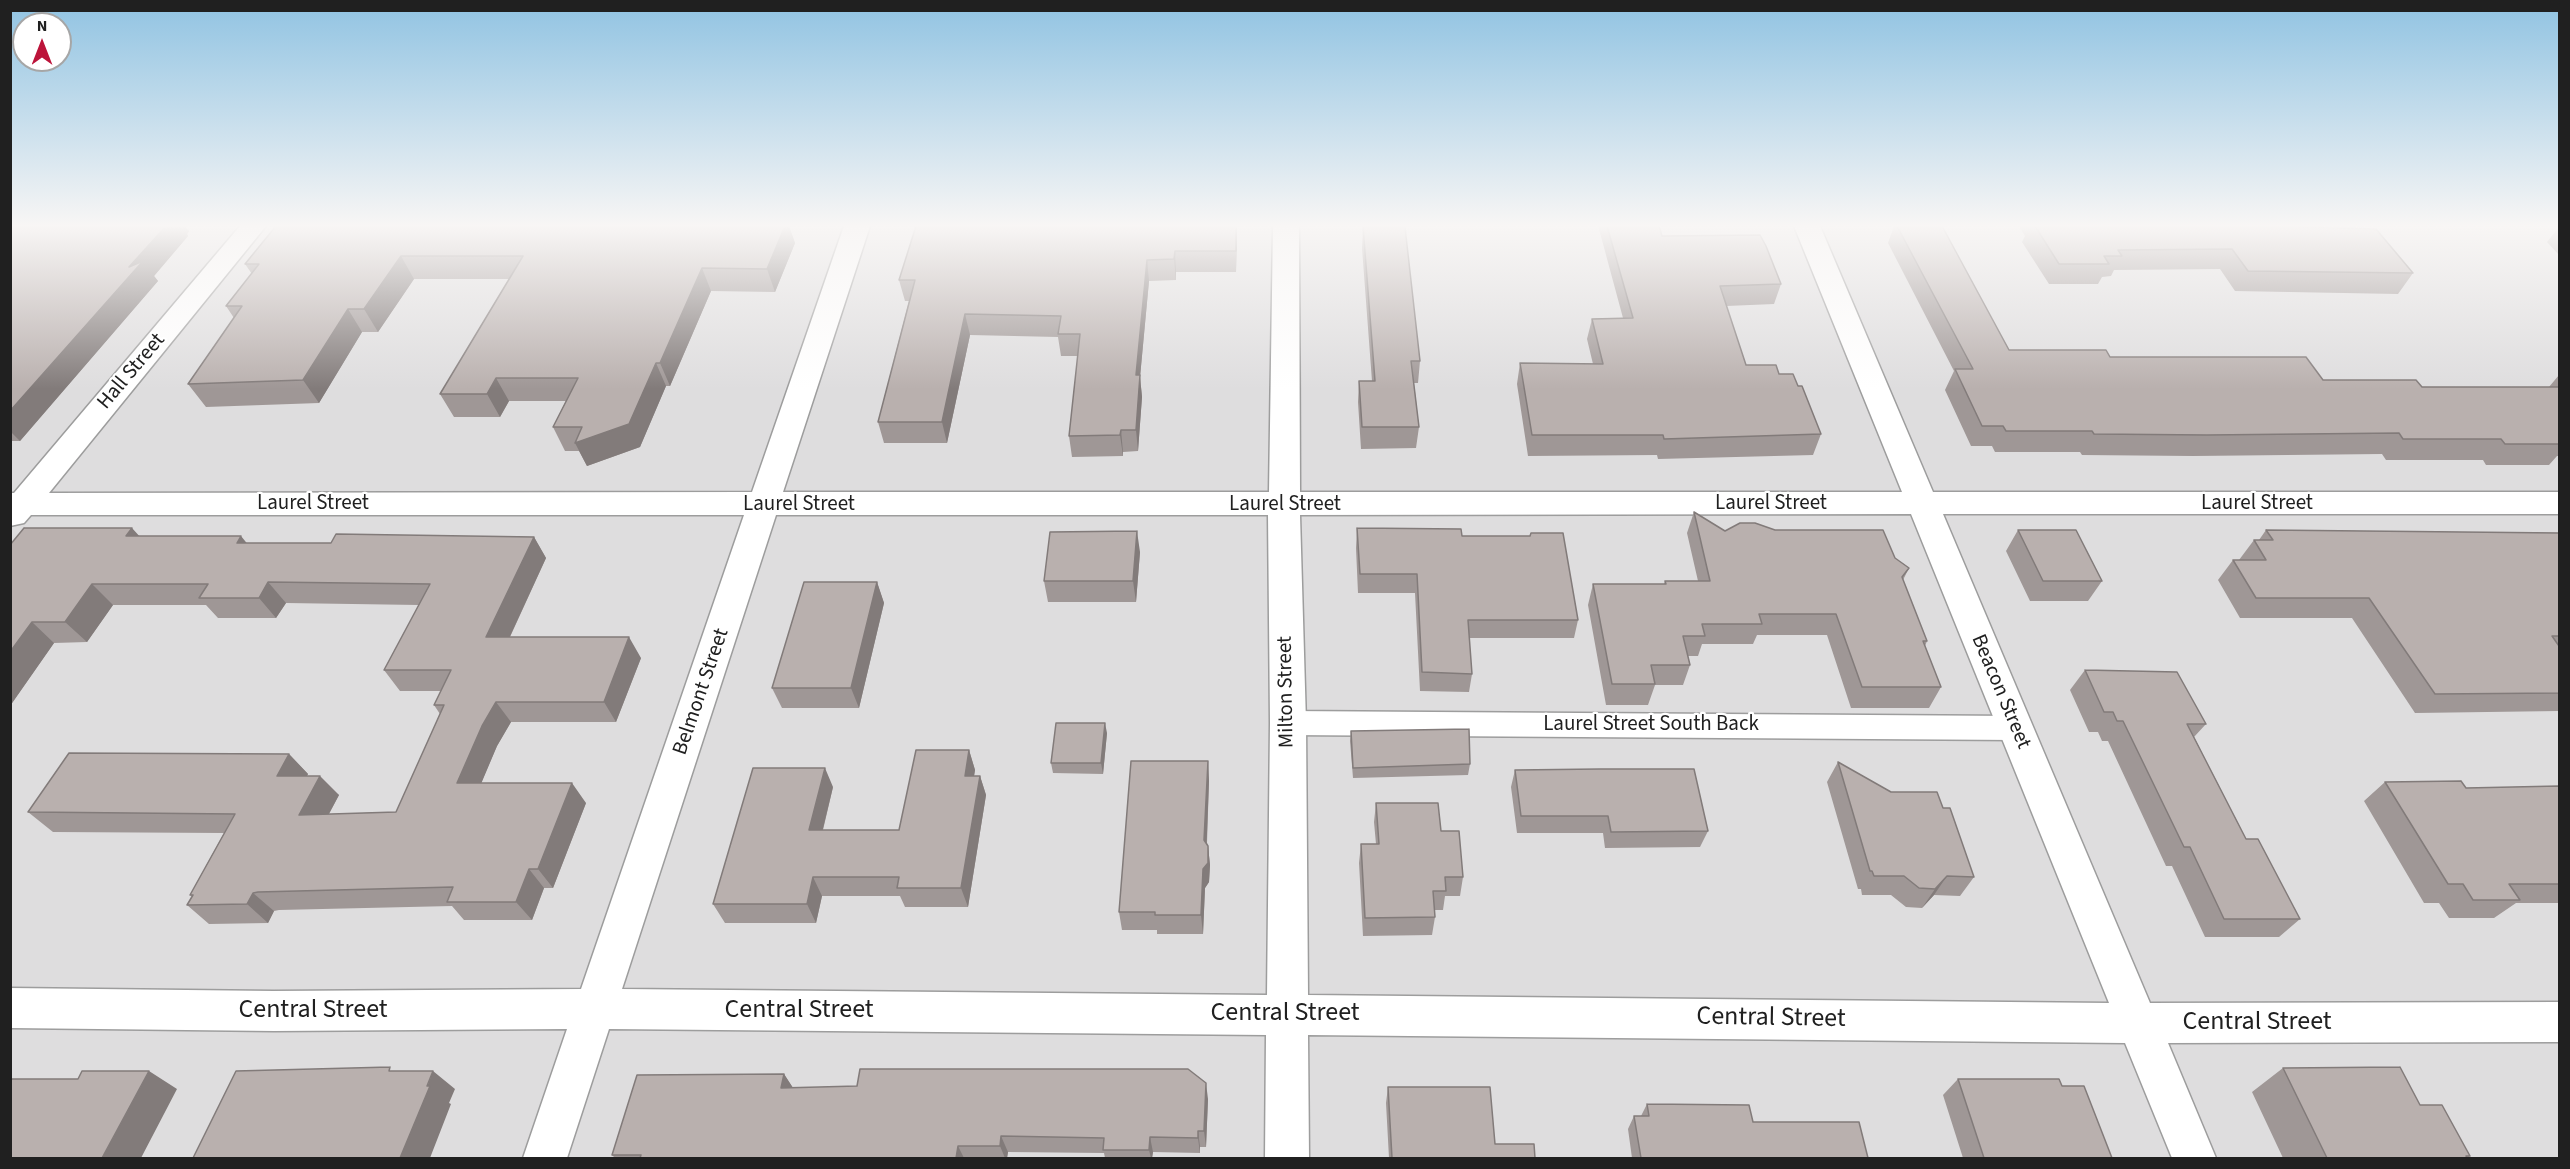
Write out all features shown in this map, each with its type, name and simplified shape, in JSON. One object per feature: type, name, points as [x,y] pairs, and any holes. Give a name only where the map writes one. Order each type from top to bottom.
[{"type":"street","name":"Hall Street","points":[[14,509],[208,281]]},
{"type":"street","name":"Belmont Street","points":[[545,1158],[839,281]]},
{"type":"street","name":"Milton Street","points":[[1286,281],[1284,505],[1288,723],[1287,1158]]},
{"type":"street","name":"Beacon Street","points":[[1830,281],[2194,1158]]},
{"type":"street","name":"Laurel Street","points":[[14,509],[765,505],[2559,503]]},
{"type":"street","name":"Central Street","points":[[10,1008],[274,1011],[595,1009],[1287,1013],[2138,1023],[2559,1022]]},
{"type":"lane","name":"Laurel Street South Back","points":[[1288,723],[2015,728]]},
{"type":"shaded area","points":[[11,281],[2559,281],[2559,1158],[11,1158]]},
{"type":"building","points":[[10,281],[126,281],[10,411]]},
{"type":"building","points":[[246,281],[384,281],[364,309],[348,309],[303,380],[188,384],[242,306],[226,306]]},
{"type":"building","points":[[508,281],[696,281],[660,363],[656,363],[629,424],[575,443],[582,427],[553,427],[578,378],[496,378],[487,394],[440,394]]},
{"type":"building","points":[[915,281],[1145,281],[1136,375],[1140,375],[1136,430],[1121,430],[1120,435],[1069,436],[1080,334],[1058,334],[1061,316],[965,314],[942,422],[878,422]]},
{"type":"building","points":[[1367,281],[1411,281],[1420,361],[1411,361],[1419,427],[1362,427],[1359,381],[1375,381]]},
{"type":"building","points":[[1622,281],[1780,281],[1781,284],[1720,286],[1746,365],[1776,365],[1779,374],[1793,374],[1798,386],[1802,386],[1821,434],[1664,439],[1663,435],[1532,435],[1520,363],[1603,364],[1592,319],[1633,318]]},
{"type":"building","points":[[1926,281],[1971,281],[2009,350],[2106,350],[2110,357],[2306,357],[2323,380],[2416,380],[2422,387],[2559,387],[2559,444],[2505,444],[2501,439],[2403,439],[2399,433],[2207,435],[2006,431],[2003,426],[1982,426],[1955,369],[1973,369]]},
{"type":"building","points":[[1694,512],[1725,531],[1740,523],[1755,523],[1775,530],[1883,530],[1895,558],[1909,568],[1902,577],[1927,641],[1923,641],[1941,687],[1862,687],[1836,614],[1759,614],[1762,624],[1702,624],[1705,636],[1683,636],[1690,665],[1651,665],[1655,684],[1612,684],[1593,584],[1666,584],[1665,581],[1710,581]]},
{"type":"building","points":[[24,528],[132,528],[126,536],[241,536],[237,543],[331,543],[336,534],[534,537],[486,637],[629,637],[604,702],[496,702],[482,726],[457,783],[572,783],[538,869],[529,869],[516,902],[447,902],[453,887],[258,892],[253,893],[247,904],[187,905],[193,895],[190,895],[235,814],[28,812],[69,753],[289,754],[277,776],[320,776],[299,815],[396,812],[444,705],[434,705],[451,670],[384,670],[430,584],[268,582],[259,598],[199,598],[208,584],[92,584],[65,622],[32,622],[10,652],[10,545]]},
{"type":"building","points":[[1357,528],[1461,529],[1462,536],[1530,536],[1531,533],[1563,533],[1578,620],[1468,620],[1472,674],[1422,672],[1417,574],[1360,574]]},
{"type":"building","points":[[2018,530],[2076,530],[2102,581],[2043,581]]},
{"type":"building","points":[[2266,530],[2559,533],[2559,636],[2552,636],[2559,646],[2559,693],[2435,694],[2369,598],[2256,598],[2233,560],[2266,560],[2254,540],[2273,540]]},
{"type":"building","points":[[1137,531],[1133,581],[1044,581],[1050,532]]},
{"type":"building","points":[[804,582],[877,582],[851,688],[772,688]]},
{"type":"building","points":[[2085,670],[2177,672],[2206,724],[2187,724],[2246,839],[2258,839],[2300,919],[2224,919],[2190,847],[2184,847],[2123,721],[2117,721],[2113,712],[2104,712]]},
{"type":"building","points":[[1056,723],[1105,723],[1101,763],[1051,763]]},
{"type":"building","points":[[1469,729],[1470,764],[1353,768],[1351,731]]},
{"type":"building","points":[[916,750],[969,750],[965,776],[980,776],[961,888],[897,888],[899,877],[813,877],[807,904],[713,904],[753,768],[825,768],[809,830],[899,830]]},
{"type":"building","points":[[1131,761],[1208,761],[1204,840],[1208,846],[1208,863],[1203,869],[1201,915],[1119,912]]},
{"type":"building","points":[[1838,762],[1891,792],[1937,792],[1943,808],[1950,808],[1974,877],[1947,876],[1935,889],[1919,888],[1904,876],[1874,876],[1870,871]]},
{"type":"building","points":[[1694,769],[1708,831],[1611,832],[1608,816],[1521,816],[1515,770]]},
{"type":"building","points":[[2461,781],[2466,788],[2559,786],[2559,884],[2509,884],[2520,900],[2473,900],[2463,884],[2448,884],[2385,782]]},
{"type":"building","points":[[1376,803],[1438,803],[1441,831],[1459,831],[1463,877],[1445,877],[1446,891],[1433,891],[1435,917],[1365,918],[1361,844],[1379,844]]},
{"type":"building","points":[[390,1067],[389,1071],[433,1071],[427,1086],[430,1086],[400,1158],[193,1158],[236,1071]]},
{"type":"building","points":[[2400,1067],[2420,1105],[2442,1105],[2470,1156],[2466,1156],[2467,1158],[2327,1158],[2283,1068]]},
{"type":"building","points":[[860,1069],[1188,1069],[1206,1083],[1204,1131],[1198,1131],[1198,1138],[1150,1137],[1149,1150],[1103,1150],[1104,1138],[1001,1136],[1000,1146],[958,1146],[956,1158],[640,1158],[641,1155],[612,1155],[637,1075],[784,1074],[781,1088],[857,1086]]},
{"type":"building","points":[[82,1071],[149,1071],[102,1158],[10,1158],[10,1079],[78,1079]]},
{"type":"building","points":[[1958,1079],[2059,1079],[2062,1086],[2084,1086],[2112,1158],[1984,1158]]},
{"type":"building","points":[[1388,1087],[1490,1087],[1495,1144],[1534,1144],[1535,1158],[1392,1158]]},
{"type":"building","points":[[1647,1104],[1749,1105],[1753,1122],[1859,1122],[1868,1158],[1641,1158],[1634,1116],[1649,1116]]}]
